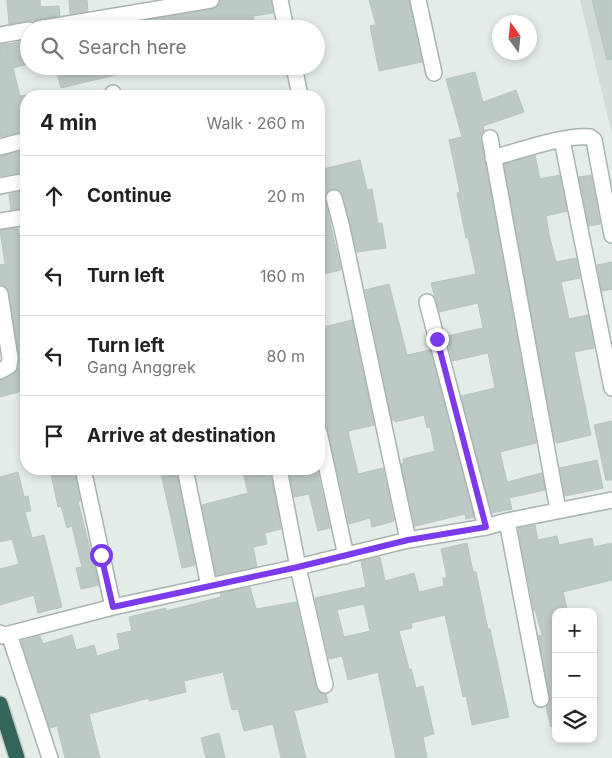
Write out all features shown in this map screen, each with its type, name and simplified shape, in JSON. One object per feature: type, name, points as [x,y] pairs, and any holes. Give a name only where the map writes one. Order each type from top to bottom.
[{"type":"highway","points":[[0,704],[17,758]]},
{"type":"street","points":[[92,20],[211,0]]},
{"type":"street","points":[[280,0],[284,20]]},
{"type":"street","points":[[418,0],[434,73]]},
{"type":"street","points":[[0,35],[20,32]]},
{"type":"street","points":[[296,75],[299,90]]},
{"type":"street","points":[[493,158],[562,140],[583,136],[590,137],[594,140],[612,235]]},
{"type":"street","points":[[490,138],[558,510]]},
{"type":"street","points":[[562,140],[612,388]]},
{"type":"street","points":[[0,147],[20,142]]},
{"type":"street","points":[[0,186],[20,182]]},
{"type":"street","points":[[334,198],[408,540]]},
{"type":"street","points":[[0,221],[20,218]]},
{"type":"street","points":[[0,294],[10,358],[9,366],[0,371]]},
{"type":"street","points":[[427,302],[486,527]]},
{"type":"street","points":[[325,460],[346,556]]},
{"type":"street","points":[[84,475],[113,607]]},
{"type":"street","points":[[186,475],[210,586]]},
{"type":"street","points":[[280,475],[298,567],[325,685]]},
{"type":"street","points":[[50,758],[3,634],[113,607],[346,556],[408,540],[486,527],[558,510],[612,500]]},
{"type":"street","points":[[507,521],[541,699]]},
{"type":"shaded area","points":[[580,0],[612,0],[612,135]]},
{"type":"building","points":[[7,0],[40,0],[41,7],[59,6],[60,16],[20,20],[20,22],[9,24]]},
{"type":"building","points":[[69,0],[87,0],[88,11],[70,14]]},
{"type":"building","points":[[220,0],[271,0],[273,13],[253,16],[254,20],[148,20],[213,9],[217,7]]},
{"type":"building","points":[[369,0],[409,0],[422,62],[379,71],[370,26],[376,25]]},
{"type":"building","points":[[592,0],[612,0],[612,59],[607,60]]},
{"type":"building","points":[[20,41],[20,66],[13,68],[20,96],[20,132],[0,137],[0,44],[7,43],[8,49],[8,44]]},
{"type":"building","points":[[475,72],[483,102],[516,90],[524,112],[483,126],[484,131],[481,140],[536,443],[500,452],[507,482],[542,473],[545,490],[509,498],[512,509],[492,513],[461,396],[495,388],[488,353],[452,361],[447,336],[483,328],[478,303],[439,312],[431,283],[476,274],[468,237],[466,238],[457,193],[460,192],[449,140],[462,137],[446,79]]},
{"type":"building","points":[[57,75],[115,75],[61,88]]},
{"type":"building","points":[[20,151],[20,173],[0,176],[0,156]]},
{"type":"building","points":[[535,155],[540,179],[560,175],[567,211],[546,216],[549,234],[556,262],[576,258],[580,278],[561,282],[569,319],[588,315],[594,348],[574,352],[591,435],[557,443],[554,438],[504,164]]},
{"type":"building","points":[[360,160],[367,190],[372,189],[378,223],[382,223],[386,248],[357,252],[343,196],[337,189],[331,189],[327,192],[325,200],[325,169]]},
{"type":"building","points":[[591,175],[600,224],[589,226],[579,177]]},
{"type":"building","points":[[20,191],[20,209],[11,210],[9,194]]},
{"type":"building","points":[[325,200],[341,270],[325,274]]},
{"type":"building","points":[[18,228],[20,239],[20,392],[0,397],[0,380],[16,372],[19,359],[9,293],[7,288],[0,285],[0,265],[5,264],[0,230]]},
{"type":"building","points":[[612,262],[612,289],[602,291],[597,265]]},
{"type":"building","points":[[389,284],[407,355],[430,350],[474,517],[466,519],[465,514],[415,526],[401,464],[404,463],[403,459],[435,451],[430,427],[427,428],[424,415],[395,422],[395,420],[392,420],[365,290]]},
{"type":"building","points":[[352,320],[374,425],[348,431],[358,474],[383,468],[394,521],[372,527],[370,518],[349,524],[328,430],[325,426],[325,327]]},
{"type":"building","points":[[612,421],[612,480],[606,480],[594,425]]},
{"type":"building","points":[[597,460],[603,488],[565,496],[560,468]]},
{"type":"building","points":[[18,472],[24,497],[28,496],[31,511],[25,512],[32,538],[44,535],[62,607],[38,613],[34,595],[0,605],[0,569],[19,564],[12,539],[0,542],[0,477]]},
{"type":"building","points":[[51,475],[75,475],[80,501],[78,501],[99,585],[81,589],[76,568],[82,567],[72,526],[67,528],[61,506],[58,507]]},
{"type":"building","points":[[161,475],[177,475],[195,565],[182,568]]},
{"type":"building","points":[[244,475],[271,475],[281,529],[265,533],[267,544],[253,547],[257,566],[216,575],[202,505],[248,493]]},
{"type":"building","points":[[289,475],[318,475],[330,528],[318,531],[309,494],[294,497]]},
{"type":"building","points":[[535,525],[538,540],[557,536],[559,545],[592,538],[594,547],[612,543],[612,580],[563,592],[567,608],[552,608],[551,727],[546,707],[550,703],[550,697],[538,636],[542,635],[534,611],[518,528]]},
{"type":"building","points":[[467,543],[473,572],[476,572],[488,629],[490,629],[509,717],[472,725],[466,696],[463,697],[445,615],[411,623],[412,628],[399,631],[416,688],[423,686],[434,734],[423,737],[427,758],[396,758],[378,672],[348,680],[342,656],[329,659],[315,598],[366,587],[361,561],[380,557],[385,581],[414,573],[419,592],[444,586],[443,578],[447,578],[441,549]],"holes":[[[364,604],[370,631],[344,637],[337,610]]]},
{"type":"building","points":[[250,587],[256,609],[296,602],[316,687],[319,692],[326,694],[328,702],[294,711],[306,758],[281,758],[273,724],[244,731],[238,709],[232,710],[223,672],[184,681],[186,692],[149,701],[149,698],[89,714],[100,758],[65,758],[57,726],[50,728],[21,641],[40,636],[43,644],[72,635],[76,650],[94,645],[97,656],[120,649],[117,634],[132,631],[129,617],[166,608],[166,611],[221,597],[220,593]]},
{"type":"building","points":[[219,733],[225,758],[206,758],[201,738]]},
{"type":"route","points":[[101,555],[113,607],[298,567],[408,540],[486,527],[437,339]]}]
